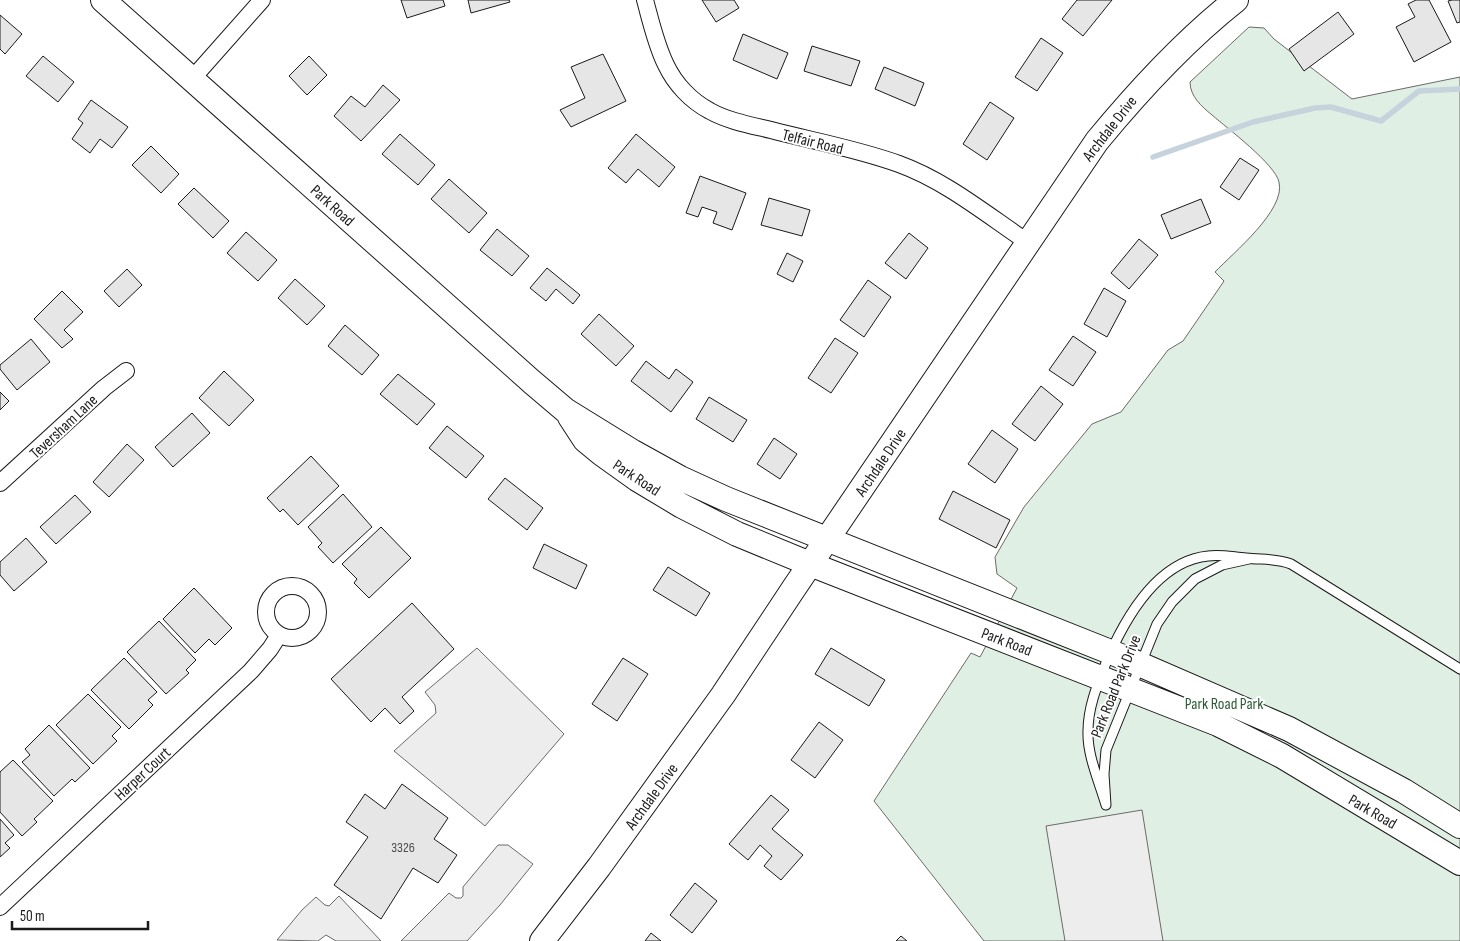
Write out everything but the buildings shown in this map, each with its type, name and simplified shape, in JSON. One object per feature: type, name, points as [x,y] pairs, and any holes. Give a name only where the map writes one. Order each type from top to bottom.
[{"type":"main road","name":"Park Road","points":[[103,0],[565,410],[633,452],[680,478],[726,499],[1111,652],[1298,734],[1404,791],[1460,826]]},
{"type":"main road","name":"Archdale Drive","points":[[542,941],[599,867],[723,695],[1097,141],[1135,95],[1167,61],[1236,0]]},
{"type":"main road","name":"Park Road","points":[[565,410],[585,440],[602,454],[682,506],[737,534],[1218,724],[1282,756],[1460,863]]},
{"type":"street","points":[[192,79],[262,0]]},
{"type":"street","name":"Telfair Road","points":[[645,0],[666,66],[681,88],[701,106],[734,121],[900,164],[939,184],[1029,243]]},
{"type":"street","name":"Teversham Lane","points":[[0,483],[104,388],[126,371]]},
{"type":"street","name":"Harper Court","points":[[0,907],[251,671],[279,635]]},
{"type":"lane","name":"Park Road Park Drive","points":[[1249,559],[1222,565],[1203,574],[1188,585],[1162,614],[1106,750],[1104,774],[1106,804],[1088,740],[1088,721],[1100,678],[1111,652],[1135,607],[1159,580],[1172,570],[1197,558],[1220,555],[1276,560],[1291,564],[1460,669]]},
{"type":"green space","name":"Park Road Park","points":[[1249,27],[1264,28],[1274,39],[1352,99],[1460,77],[1460,941],[984,941],[874,801],[971,653],[980,657],[1017,588],[997,574],[995,557],[1024,507],[1092,424],[1121,412],[1168,350],[1183,341],[1224,281],[1215,272],[1245,243],[1267,218],[1274,205],[1279,193],[1279,182],[1276,174],[1260,156],[1200,104],[1190,87],[1190,82]]},
{"type":"shaded area","points":[[477,648],[564,734],[485,826],[394,751],[436,713],[435,705],[425,692]]},
{"type":"shaded area","points":[[1142,810],[1163,941],[1065,941],[1046,826]]},
{"type":"shaded area","points":[[498,845],[508,845],[533,864],[500,905],[467,941],[401,941],[449,893],[456,898],[461,898],[463,896],[463,887]]},
{"type":"shaded area","points":[[339,896],[381,941],[336,941],[326,935],[318,941],[277,940],[302,910],[316,897],[329,906]]},
{"type":"waterway","points":[[1153,157],[1253,122],[1315,108],[1331,107],[1381,121],[1419,91],[1460,89]]}]
